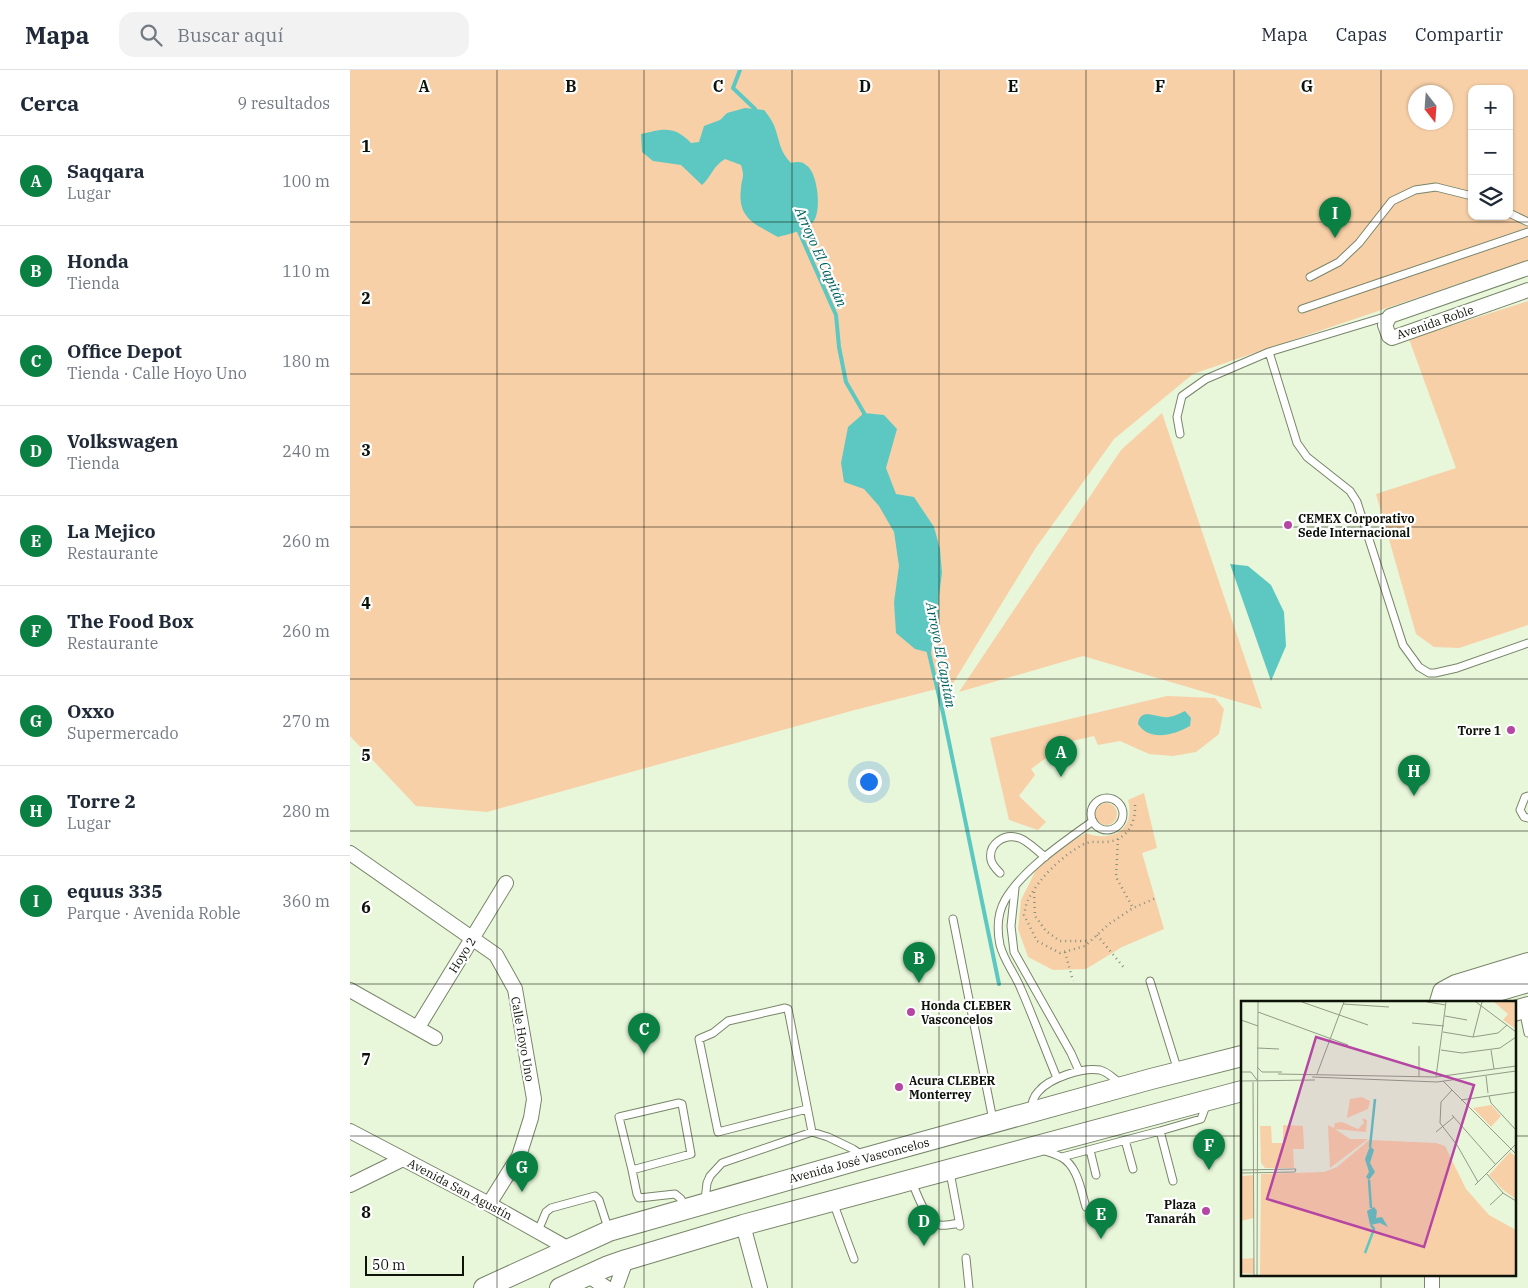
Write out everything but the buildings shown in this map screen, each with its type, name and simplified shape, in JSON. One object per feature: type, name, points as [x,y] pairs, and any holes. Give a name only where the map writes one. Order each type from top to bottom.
[{"type":"main road","points":[[1440,1001],[1443,992],[1456,985],[1528,963]]},
{"type":"main road","points":[[1463,1001],[1528,982]]},
{"type":"main road","name":"Avenida José Vasconcelos","points":[[484,1288],[609,1231],[705,1202],[1030,1112],[1241,1056]]},
{"type":"main road","points":[[560,1288],[626,1260],[743,1225],[1031,1146],[1241,1091]]},
{"type":"street","name":"Avenida Roble","points":[[1528,268],[1388,316],[1385,325],[1389,336],[1392,338],[1528,290]]},
{"type":"street","points":[[1475,286],[1483,306]]},
{"type":"street","name":"Calle Hoyo Uno","points":[[350,853],[496,955],[515,989],[534,1099],[532,1118],[519,1156],[489,1204]]},
{"type":"street","name":"Hoyo 2","points":[[418,1027],[506,883]]},
{"type":"street","points":[[350,990],[418,1027],[434,1038]]},
{"type":"street","name":"Avenida San Agustín","points":[[350,1131],[489,1204],[569,1249]]},
{"type":"street","points":[[350,1185],[404,1160]]},
{"type":"street","points":[[743,1225],[760,1288]]},
{"type":"street","points":[[616,1288],[626,1260]]},
{"type":"street","points":[[587,1275],[606,1288]]},
{"type":"lane","points":[[1310,277],[1339,262],[1359,243],[1392,201],[1415,190],[1436,187],[1468,195]]},
{"type":"lane","points":[[1513,216],[1528,222]]},
{"type":"lane","points":[[1302,309],[1528,232]]},
{"type":"lane","points":[[1180,434],[1177,417],[1182,396],[1206,379],[1269,352],[1388,316]]},
{"type":"lane","points":[[1269,352],[1297,443],[1302,452],[1315,465],[1350,491],[1357,502],[1403,645],[1419,667],[1429,673],[1435,673],[1457,668],[1528,644]]},
{"type":"lane","points":[[1528,796],[1520,810],[1524,817],[1528,818]]},
{"type":"lane","points":[[1102,799],[1113,799],[1121,806],[1121,821],[1114,828],[1100,828],[1093,821],[1091,816],[1093,805],[1102,799]]},
{"type":"lane","points":[[1057,1078],[1020,987],[1000,947],[998,920],[1001,909],[1015,885],[1045,857],[1093,821]]},
{"type":"lane","points":[[1000,873],[991,862],[991,852],[994,844],[1003,838],[1011,836],[1019,838],[1045,857]]},
{"type":"lane","points":[[1015,885],[1011,926],[1014,952],[1079,1071]]},
{"type":"lane","points":[[953,919],[994,1122]]},
{"type":"lane","points":[[1150,981],[1178,1072]]},
{"type":"lane","points":[[807,1110],[719,1132],[699,1038],[713,1033],[728,1021],[787,1009],[812,1132]]},
{"type":"lane","points":[[1030,1112],[1038,1092],[1057,1078],[1079,1071],[1095,1070],[1106,1072],[1124,1087]]},
{"type":"lane","points":[[1062,1157],[1201,1119],[1208,1100]]},
{"type":"lane","points":[[632,1170],[691,1154],[680,1103],[619,1117],[636,1194],[639,1198],[675,1194],[685,1209]]},
{"type":"lane","points":[[1160,1131],[1173,1181]]},
{"type":"lane","points":[[705,1202],[707,1183],[710,1176],[722,1163],[812,1132],[854,1149],[865,1158]]},
{"type":"lane","points":[[1125,1140],[1133,1169]]},
{"type":"lane","points":[[1031,1146],[1062,1157],[1073,1168],[1086,1207]]},
{"type":"lane","points":[[1090,1150],[1096,1175]]},
{"type":"lane","points":[[910,1180],[929,1217],[934,1222],[941,1225],[960,1224],[950,1169]]},
{"type":"lane","points":[[538,1231],[546,1212],[551,1208],[596,1196],[609,1231]]},
{"type":"lane","points":[[833,1201],[854,1259]]},
{"type":"lane","points":[[966,1258],[969,1288]]},
{"type":"path","points":[[1135,805],[1136,815],[1132,827],[1118,839],[1106,842],[1093,841],[1057,863],[1040,881],[1028,900],[1024,915],[1037,941],[1060,953],[1085,946],[1109,924],[1133,908],[1156,898]]},
{"type":"path","points":[[1118,839],[1116,877],[1133,908]]},
{"type":"path","points":[[1034,892],[1035,916],[1046,931],[1060,941],[1091,941]]},
{"type":"path","points":[[1097,935],[1125,969]]},
{"type":"path","points":[[1065,952],[1073,981]]},
{"type":"shaded area","points":[[350,70],[1528,70],[1528,260],[1193,374],[1114,439],[1035,549],[952,685],[851,711],[487,812],[416,806],[350,736]]},
{"type":"shaded area","points":[[1528,301],[1528,625],[1459,648],[1434,647],[1416,634],[1376,494],[1456,468],[1409,339]]},
{"type":"shaded area","points":[[1162,413],[1262,709],[1083,656],[959,692],[1121,450]]},
{"type":"shaded area","points":[[1167,696],[1215,698],[1224,709],[1219,734],[1196,752],[1173,756],[1149,754],[1120,741],[1098,745],[1094,736],[1068,742],[1063,735],[1045,745],[1050,755],[1031,769],[1035,775],[1019,796],[1046,822],[1038,830],[1009,820],[990,738]]},
{"type":"shaded area","points":[[1144,793],[1157,848],[1142,853],[1164,929],[1122,947],[1086,969],[1053,970],[1028,957],[1018,929],[1021,900],[1037,868],[1069,843],[1086,833],[1104,836],[1119,832],[1125,826],[1128,819],[1130,810],[1128,800]]},
{"type":"shaded area","points":[[1106,803],[1114,806],[1117,814],[1114,822],[1106,825],[1098,822],[1095,814],[1098,806]]},
{"type":"water","points":[[745,108],[764,110],[774,125],[785,156],[791,163],[799,162],[804,164],[813,175],[818,201],[816,217],[810,225],[801,230],[778,237],[749,219],[742,207],[740,198],[743,175],[741,165],[725,159],[717,165],[702,185],[681,165],[653,161],[642,152],[641,134],[668,130],[679,133],[691,143],[699,142],[704,126],[720,120],[727,113]]},
{"type":"water","points":[[864,413],[884,415],[897,429],[886,468],[896,494],[914,497],[934,527],[940,549],[942,573],[939,618],[934,629],[931,653],[915,649],[896,633],[894,602],[899,566],[894,532],[879,506],[864,489],[844,482],[841,463],[848,427]]},
{"type":"water","points":[[1230,564],[1248,566],[1271,585],[1284,612],[1286,646],[1271,681]]},
{"type":"water","points":[[1185,711],[1191,718],[1190,726],[1170,734],[1156,735],[1149,733],[1138,724],[1139,719],[1146,714],[1169,717]]},
{"type":"waterway","name":"Arroyo El Capitán","points":[[740,70],[733,88],[755,109],[756,113]]},
{"type":"waterway","name":"Arroyo El Capitán","points":[[797,227],[836,315],[839,347],[846,382],[864,416]]},
{"type":"waterway","name":"Arroyo El Capitán","points":[[928,649],[999,984]]},
{"type":"place","name":"equus 335","points":[[1335,238]]},
{"type":"place","name":"CEMEX Corporativo Sede Internacional","points":[[1288,525]]},
{"type":"place","name":"Torre 1","points":[[1511,730]]},
{"type":"place","name":"Saqqara","points":[[1061,777]]},
{"type":"place","name":"Torre 2","points":[[1414,796]]},
{"type":"place","name":"Honda","points":[[919,983]]},
{"type":"place","name":"Honda CLEBER Vasconcelos","points":[[911,1012]]},
{"type":"place","name":"Office Depot","points":[[644,1054]]},
{"type":"place","name":"Acura CLEBER Monterrey","points":[[899,1087]]},
{"type":"place","name":"The Food Box","points":[[1209,1170]]},
{"type":"place","name":"Oxxo","points":[[522,1192]]},
{"type":"place","name":"Plaza Tanaráh","points":[[1206,1211]]},
{"type":"place","name":"La Mejico","points":[[1101,1239]]},
{"type":"place","name":"Volkswagen","points":[[924,1246]]}]
